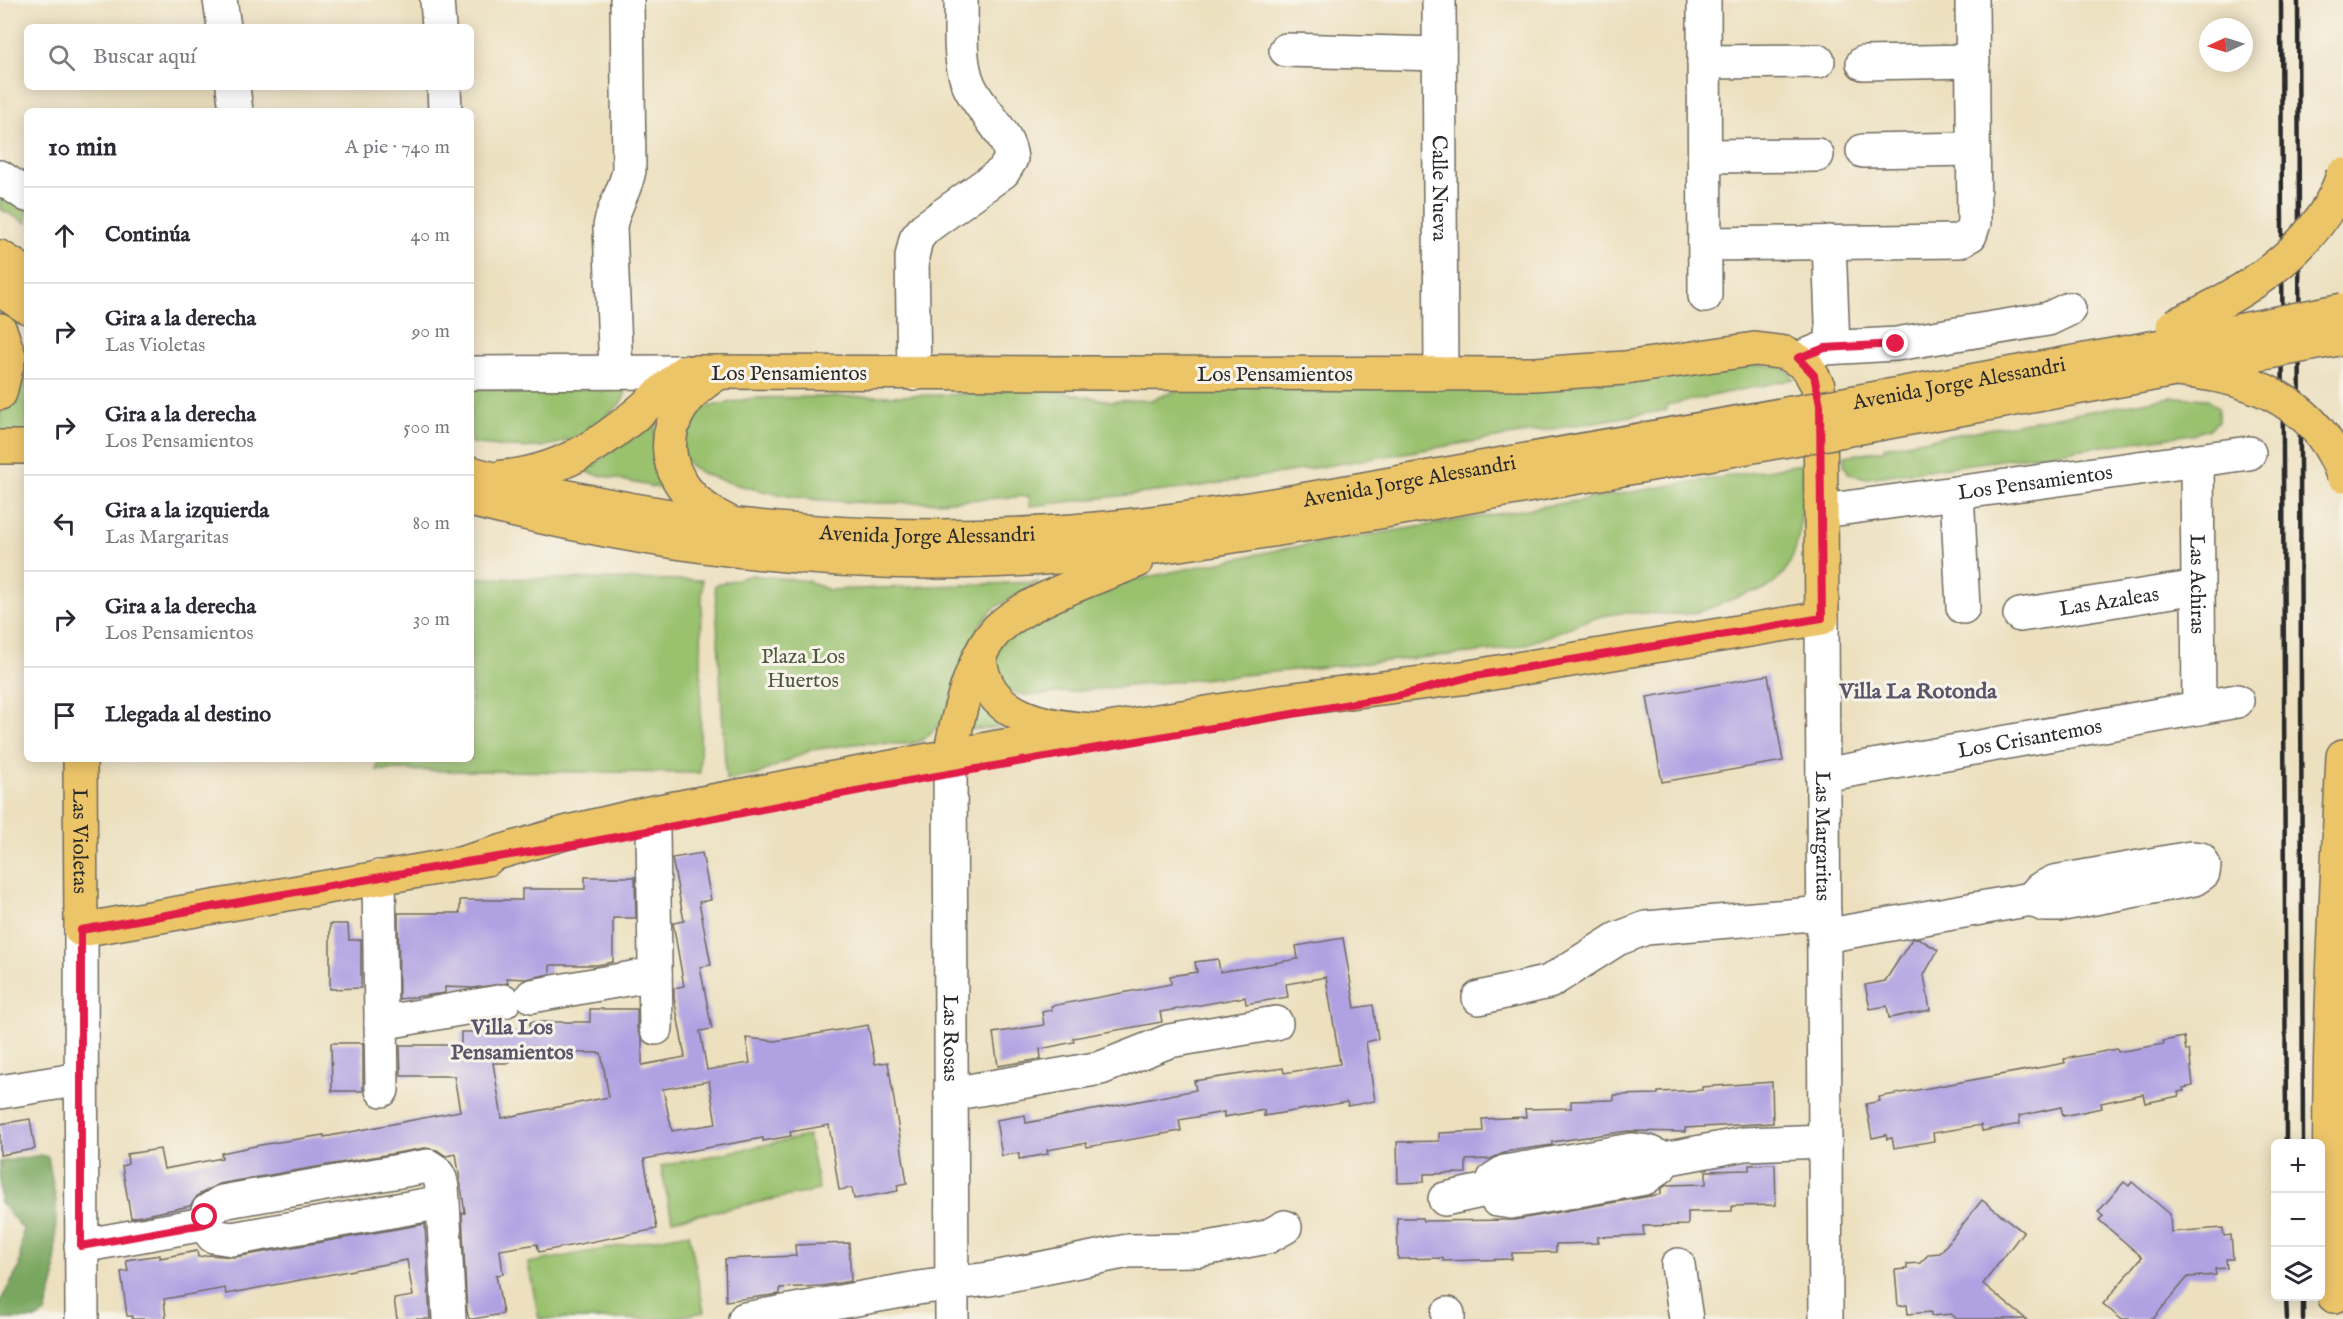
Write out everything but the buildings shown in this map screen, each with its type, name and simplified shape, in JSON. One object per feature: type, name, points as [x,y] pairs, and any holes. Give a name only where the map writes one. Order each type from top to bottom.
[{"type":"main road","points":[[2343,175],[2325,213],[2282,260],[2234,295],[2173,347],[2198,371],[2268,390],[2286,400],[2317,428],[2329,443],[2343,475]]},
{"type":"main road","points":[[0,257],[24,272]]},
{"type":"main road","points":[[0,290],[24,305]]},
{"type":"main road","points":[[0,309],[24,353]]},
{"type":"main road","name":"Avenida Jorge Alessandri","points":[[476,484],[534,516],[653,540],[808,558],[980,562],[1104,555],[1172,547],[1839,418],[2343,310]]},
{"type":"main road","points":[[0,330],[9,357],[0,393]]},
{"type":"main road","name":"Avenida Jorge Alessandri","points":[[1839,418],[2071,364],[2173,347],[2343,338]]},
{"type":"main road","name":"Los Pensamientos","points":[[684,372],[1441,374],[1587,372],[1755,349],[1777,351],[1798,358]]},
{"type":"main road","name":"Las Margaritas","points":[[1798,358],[1814,375],[1818,386],[1823,511],[1822,618]]},
{"type":"main road","points":[[476,484],[537,471],[588,451],[626,424],[684,372]]},
{"type":"main road","points":[[720,372],[695,389],[677,412],[668,436],[668,450],[678,474],[694,498],[720,518],[735,525]]},
{"type":"main road","name":"Avenida Jorge Alessandri","points":[[476,484],[735,525],[828,533],[926,536],[1042,533],[1117,527],[1231,512],[1793,426]]},
{"type":"main road","points":[[0,447],[24,447]]},
{"type":"main road","points":[[0,468],[24,468]]},
{"type":"main road","points":[[950,765],[965,696],[990,638],[1015,617],[1058,595],[1172,547]]},
{"type":"main road","points":[[81,930],[653,831],[950,765],[1093,730],[1340,692],[1469,677],[1822,618]]},
{"type":"main road","points":[[980,659],[981,672],[989,690],[1006,708],[1032,721],[1093,730]]},
{"type":"main road","points":[[466,862],[568,832],[637,816],[1401,695],[1469,677]]},
{"type":"main road","points":[[2335,1307],[2329,1192],[2332,1015],[2343,756]]},
{"type":"main road","name":"Las Violetas","points":[[80,762],[81,930]]},
{"type":"main road","points":[[81,868],[97,892],[108,902],[131,913],[157,916]]},
{"type":"main road","points":[[2335,1307],[2343,1187]]},
{"type":"street","points":[[220,0],[224,24]]},
{"type":"street","points":[[437,0],[439,24]]},
{"type":"street","points":[[616,372],[609,227],[611,215],[627,183],[629,170],[627,0]]},
{"type":"street","points":[[914,374],[912,258],[916,239],[925,228],[1003,172],[1011,159],[1008,145],[967,81],[963,60],[961,0]]},
{"type":"street","name":"Calle Nueva","points":[[1439,0],[1441,374]]},
{"type":"street","points":[[1704,0],[1705,296]]},
{"type":"street","points":[[1705,244],[1965,239],[1970,235],[1974,224],[1972,0]]},
{"type":"street","points":[[1286,50],[1439,54]]},
{"type":"street","points":[[1704,62],[1818,61]]},
{"type":"street","points":[[1863,63],[1973,61]]},
{"type":"street","points":[[233,90],[236,108]]},
{"type":"street","points":[[444,90],[446,108]]},
{"type":"street","points":[[1863,151],[1973,149]]},
{"type":"street","points":[[1705,156],[1817,155]]},
{"type":"street","points":[[0,177],[24,193]]},
{"type":"street","points":[[1829,242],[1833,347]]},
{"type":"street","points":[[1798,358],[1817,350],[1833,347],[1918,341],[2049,319],[2069,309]]},
{"type":"street","name":"Los Pensamientos","points":[[474,373],[684,372]]},
{"type":"street","name":"Los Pensamientos","points":[[1823,511],[2249,453]]},
{"type":"street","name":"Las Achiras","points":[[2197,460],[2199,708]]},
{"type":"street","points":[[1958,493],[1963,607]]},
{"type":"street","name":"Las Azaleas","points":[[2020,615],[2198,587]]},
{"type":"street","name":"Las Margaritas","points":[[1822,618],[1826,1319]]},
{"type":"street","name":"Los Crisantemos","points":[[1823,775],[2237,701]]},
{"type":"street","name":"Las Rosas","points":[[950,765],[952,1319]]},
{"type":"street","points":[[653,831],[656,1028]]},
{"type":"street","points":[[379,878],[382,1090]]},
{"type":"street","points":[[1479,998],[1549,982],[1617,939],[1646,928],[1824,925],[2031,899]]},
{"type":"street","name":"Las Violetas","points":[[81,930],[82,1319]]},
{"type":"street","points":[[381,1023],[655,974]]},
{"type":"street","points":[[951,1094],[1094,1070],[1169,1041],[1276,1023]]},
{"type":"street","points":[[0,1092],[81,1079]]},
{"type":"street","points":[[1444,1199],[1491,1190],[1497,1200],[1511,1202],[1646,1178],[1660,1167],[1664,1160],[1744,1144],[1825,1141]]},
{"type":"street","points":[[81,1246],[204,1224],[213,1236],[232,1239],[443,1202],[449,1319]]},
{"type":"street","points":[[745,1319],[1128,1251],[1198,1250],[1267,1237],[1285,1227]]},
{"type":"street","points":[[1678,1265],[1686,1319]]},
{"type":"green space","points":[[0,190],[24,205],[24,221],[0,209]]},
{"type":"green space","points":[[22,359],[24,362],[24,437],[0,440],[0,412],[6,405]]},
{"type":"green space","points":[[1770,365],[1781,368],[1791,374],[1794,379],[1667,405],[1667,410],[1190,488],[1030,506],[1029,496],[877,503],[801,498],[764,492],[728,482],[694,468],[687,462],[683,447],[682,426],[706,407],[753,398],[946,395],[1034,387],[1110,401],[1151,400],[1186,387]]},
{"type":"green space","points":[[621,386],[626,391],[617,406],[587,431],[556,444],[524,448],[474,443],[474,389]]},
{"type":"green space","points":[[2172,397],[2208,399],[2218,408],[2218,421],[2209,429],[2192,434],[1867,478],[1849,474],[1844,464],[1845,456],[1884,450],[1884,447]]},
{"type":"green space","points":[[655,414],[659,414],[655,445],[672,491],[586,472]]},
{"type":"green space","points":[[1803,464],[1800,531],[1790,563],[1781,576],[1766,589],[1694,613],[1631,613],[1601,616],[1523,645],[1496,650],[1043,695],[1018,694],[1005,687],[992,661],[1005,634],[1115,584],[1282,549]]},
{"type":"green space","name":"Plaza Los Huertos","points":[[752,575],[808,581],[829,590],[1039,582],[993,609],[979,626],[966,652],[944,720],[923,740],[911,744],[862,743],[811,750],[756,775],[726,780],[715,585]]},
{"type":"green space","points":[[474,578],[702,580],[700,773],[377,770],[378,762],[474,762]]},
{"type":"green space","points":[[975,684],[1006,722],[1005,727],[967,730]]},
{"type":"green space","points":[[808,1136],[819,1190],[672,1220],[661,1166]]},
{"type":"green space","points":[[41,1155],[48,1157],[56,1201],[55,1277],[45,1313],[36,1319],[0,1319],[0,1302],[19,1268],[23,1229],[0,1202],[0,1162]]},
{"type":"green space","points":[[689,1233],[704,1312],[668,1319],[539,1319],[528,1263]]},
{"type":"railway","points":[[2281,0],[2286,1139]]},
{"type":"railway","points":[[2298,0],[2303,1139]]},
{"type":"railway","points":[[2286,1301],[2287,1319]]},
{"type":"railway","points":[[2303,1301],[2303,1319]]},
{"type":"district","name":"Villa La Rotonda","points":[[1918,690]]},
{"type":"district","name":"Villa Los Pensamientos","points":[[512,1038]]},
{"type":"route","points":[[205,1217],[204,1224],[81,1246],[81,930],[466,862],[526,854],[914,780],[1401,695],[1469,677],[1822,618],[1823,511],[1820,405],[1814,375],[1798,358],[1825,348],[1896,344]]}]
